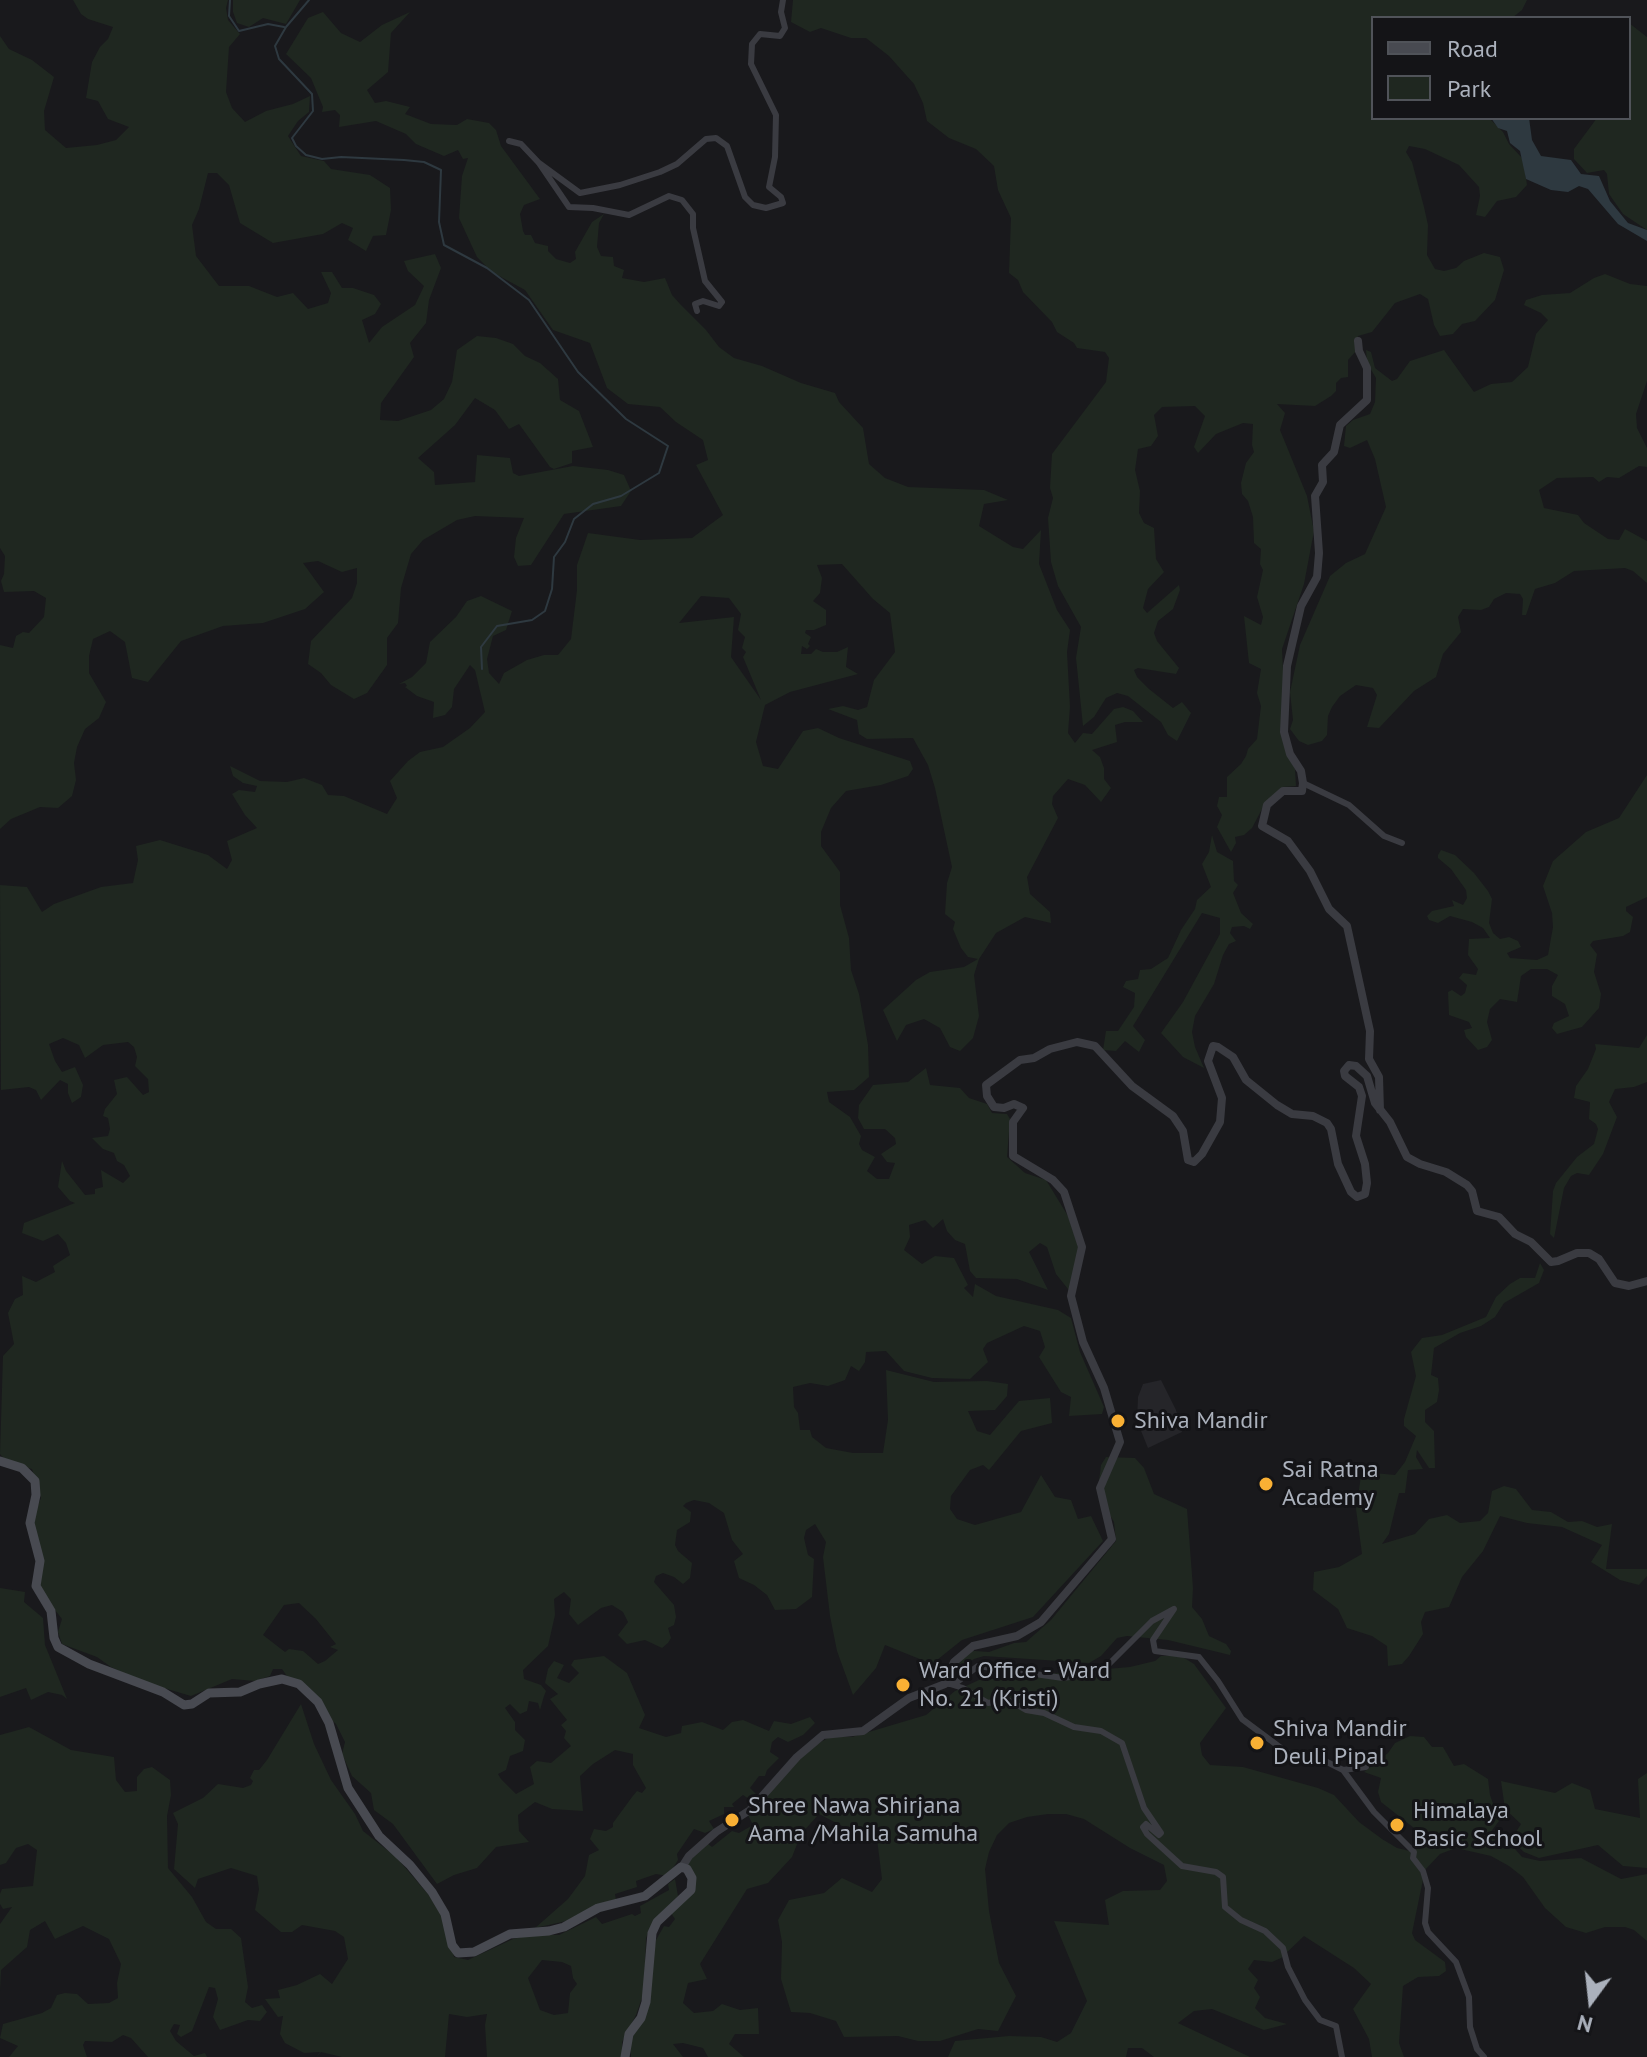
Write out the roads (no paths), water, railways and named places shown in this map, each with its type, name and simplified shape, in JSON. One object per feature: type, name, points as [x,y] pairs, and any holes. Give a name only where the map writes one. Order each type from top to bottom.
[{"type":"main road","points":[[0,1461],[22,1468],[35,1481],[36,1495],[30,1523],[40,1561],[36,1586],[51,1611],[58,1647],[89,1664],[163,1692],[184,1705],[192,1704],[209,1693],[240,1692],[282,1679],[299,1684],[318,1702],[329,1723],[348,1788],[379,1836],[410,1865],[432,1892],[445,1914],[452,1945],[458,1953],[474,1952],[510,1934],[556,1930],[598,1908],[637,1899],[682,1867],[690,1874],[692,1887],[653,1930],[646,2002],[641,2018],[629,2034],[625,2057]]},
{"type":"street","points":[[539,163],[580,193],[620,185],[660,172],[677,164],[706,139],[716,138],[727,146],[745,197],[753,205],[766,208],[783,203],[781,197],[769,187],[775,157],[776,115],[751,64],[752,44],[760,34],[780,36],[785,28],[781,12],[783,0]]},
{"type":"street","points":[[509,141],[521,144],[539,163],[569,207],[629,215],[669,196],[682,200],[693,214],[693,228],[705,281],[722,302],[719,306],[703,301],[695,304],[697,311]]},
{"type":"street","points":[[1358,341],[1367,368],[1367,400],[1340,425],[1334,452],[1322,465],[1323,482],[1315,496],[1319,553],[1317,577],[1301,606],[1287,666],[1284,732],[1290,754],[1301,771],[1302,791],[1283,791],[1267,805],[1262,826],[1288,841],[1310,871],[1329,909],[1347,926],[1370,1031],[1369,1059],[1379,1077],[1380,1111]]},
{"type":"street","points":[[1303,783],[1349,805],[1384,836],[1402,843]]},
{"type":"street","points":[[948,1684],[954,1662],[973,1646],[1017,1636],[1041,1622],[1112,1539],[1100,1488],[1120,1442],[1104,1388],[1083,1342],[1071,1296],[1082,1247],[1064,1192],[1053,1180],[1013,1156],[1013,1122],[1023,1108],[1014,1104],[1004,1108],[994,1107],[987,1096],[986,1085],[1020,1060],[1034,1058],[1050,1049],[1087,1043],[1095,1046],[1132,1086],[1173,1116],[1183,1131],[1188,1160],[1194,1162],[1220,1122],[1222,1098],[1208,1061],[1213,1046],[1229,1053],[1246,1080],[1288,1112],[1317,1117],[1327,1123],[1338,1164],[1351,1192],[1357,1197],[1365,1194],[1367,1183],[1356,1136],[1362,1096],[1359,1087],[1345,1076],[1346,1067],[1356,1066],[1365,1072],[1380,1111],[1392,1126],[1407,1157],[1446,1172],[1467,1185],[1472,1191],[1477,1211],[1502,1219],[1515,1234],[1531,1242],[1548,1260],[1556,1262],[1577,1253],[1589,1253],[1599,1259],[1615,1283],[1629,1286],[1647,1281]]},
{"type":"street","points":[[682,1867],[689,1856],[716,1832],[750,1810],[797,1757],[823,1735],[863,1731],[909,1698],[948,1684],[978,1666],[1063,1678],[1101,1672],[1152,1621],[1174,1609],[1153,1640],[1155,1651],[1199,1657],[1242,1719],[1278,1748],[1299,1757],[1313,1755],[1343,1770],[1385,1824],[1414,1852],[1413,1858],[1423,1871],[1428,1888],[1425,1912],[1428,1932],[1456,1962],[1469,1997],[1470,2027],[1477,2049],[1484,2057]]},
{"type":"street","points":[[948,1684],[963,1688],[988,1703],[1012,1702],[1074,1727],[1101,1731],[1122,1743],[1144,1808],[1158,1825],[1161,1834],[1146,1824],[1143,1829],[1182,1866],[1216,1872],[1223,1877],[1225,1907],[1241,1920],[1265,1931],[1283,1948],[1288,1967],[1305,2000],[1320,2020],[1336,2026],[1342,2057]]},
{"type":"street","points":[[1343,1770],[1366,1767]]},
{"type":"waterway","points":[[230,0],[229,16],[239,31],[268,24],[284,27]]},
{"type":"waterway","points":[[309,0],[286,27],[275,46],[279,59],[312,94],[313,111],[292,138],[296,146],[306,155],[322,159],[404,160],[424,162],[441,170],[439,222],[444,245],[487,268],[529,300],[578,372],[626,419],[668,446],[659,473],[621,496],[593,504],[574,519],[565,542],[554,557],[552,589],[545,611],[532,620],[497,626],[481,647],[482,669]]},
{"type":"place","name":"Shiva Mandir","points":[[1118,1421]]},
{"type":"place","name":"Sai Ratna Academy","points":[[1266,1484]]},
{"type":"place","name":"Ward Office - Ward No. 21 (Kristi)","points":[[903,1685]]},
{"type":"place","name":"Shiva Mandir Deuli Pipal","points":[[1257,1743]]},
{"type":"place","name":"Shree Nawa Shirjana Aama /Mahila Samuha","points":[[732,1820]]},
{"type":"place","name":"Himalaya Basic School","points":[[1397,1825]]}]
